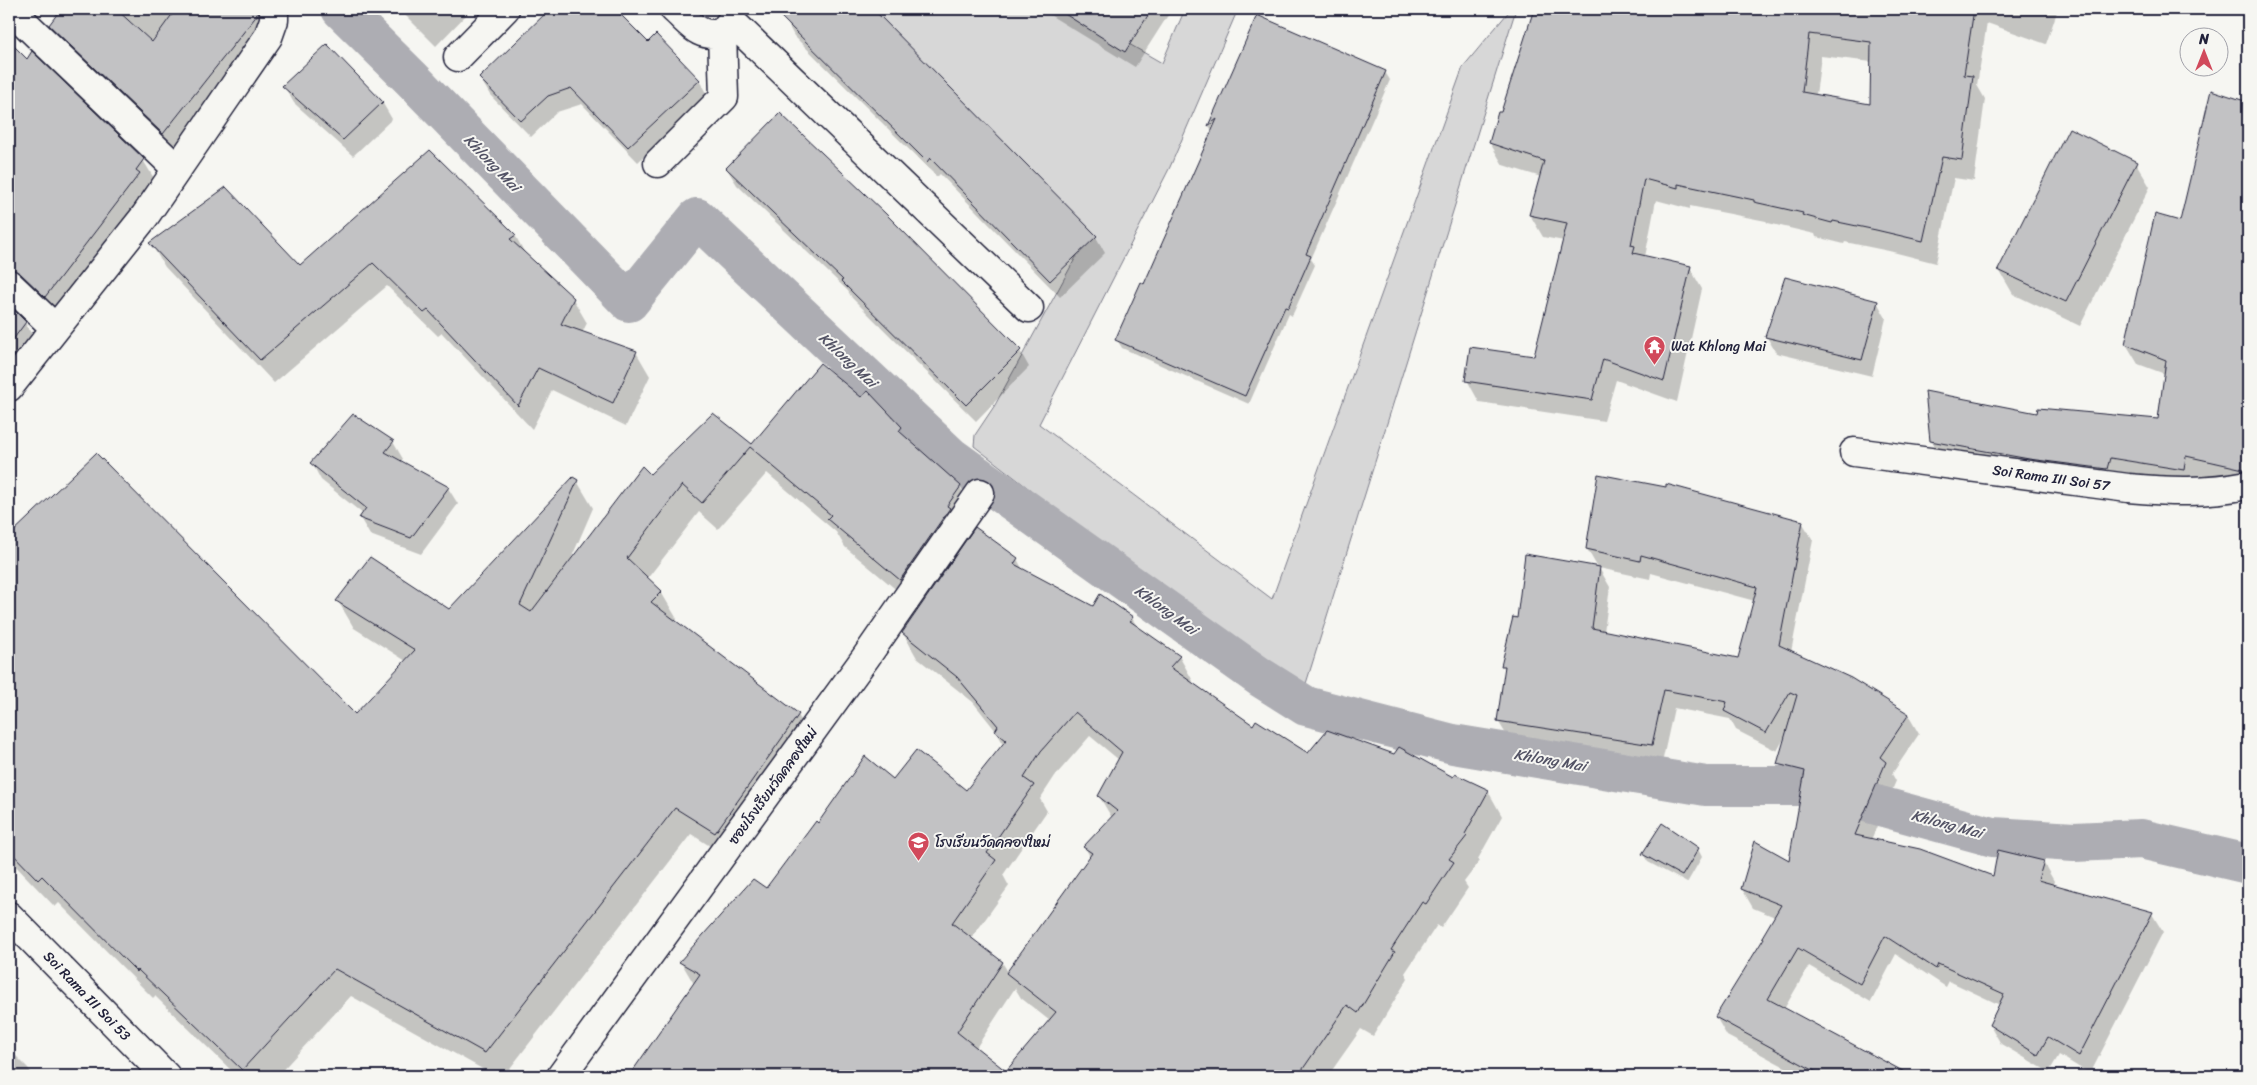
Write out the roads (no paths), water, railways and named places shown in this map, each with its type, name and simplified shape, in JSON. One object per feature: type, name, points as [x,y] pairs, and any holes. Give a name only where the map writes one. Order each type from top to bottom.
[{"type":"street","points":[[10,9],[178,169]]},
{"type":"street","points":[[9,387],[145,216],[178,169],[268,37],[274,20],[274,9]]},
{"type":"street","points":[[458,57],[505,9]]},
{"type":"street","points":[[674,9],[696,30],[709,35],[731,21]]},
{"type":"street","points":[[658,163],[724,97],[731,21]]},
{"type":"street","points":[[731,21],[1029,308]]},
{"type":"street","points":[[9,284],[55,328]]},
{"type":"street","name":"Soi Rama III Soi 57","points":[[1854,452],[2128,488],[2172,492],[2213,491],[2248,485]]},
{"type":"street","name":"ซอยโรงเรียนวัดคลองใหม่","points":[[561,1076],[866,657],[980,492]]},
{"type":"street","name":"Soi Rama III Soi 53","points":[[9,916],[166,1076]]},
{"type":"waterway","name":"Khlong Mai","points":[[341,9],[411,78],[629,302],[697,218],[951,457],[1260,677],[1306,706],[1453,744],[1706,786],[1807,786],[1993,837],[2074,842],[2141,839],[2248,864]]},
{"type":"place","name":"Wat Khlong Mai","points":[[1655,365]]},
{"type":"place","name":"โรงเรียนวัดคลองใหม่","points":[[919,861]]}]
